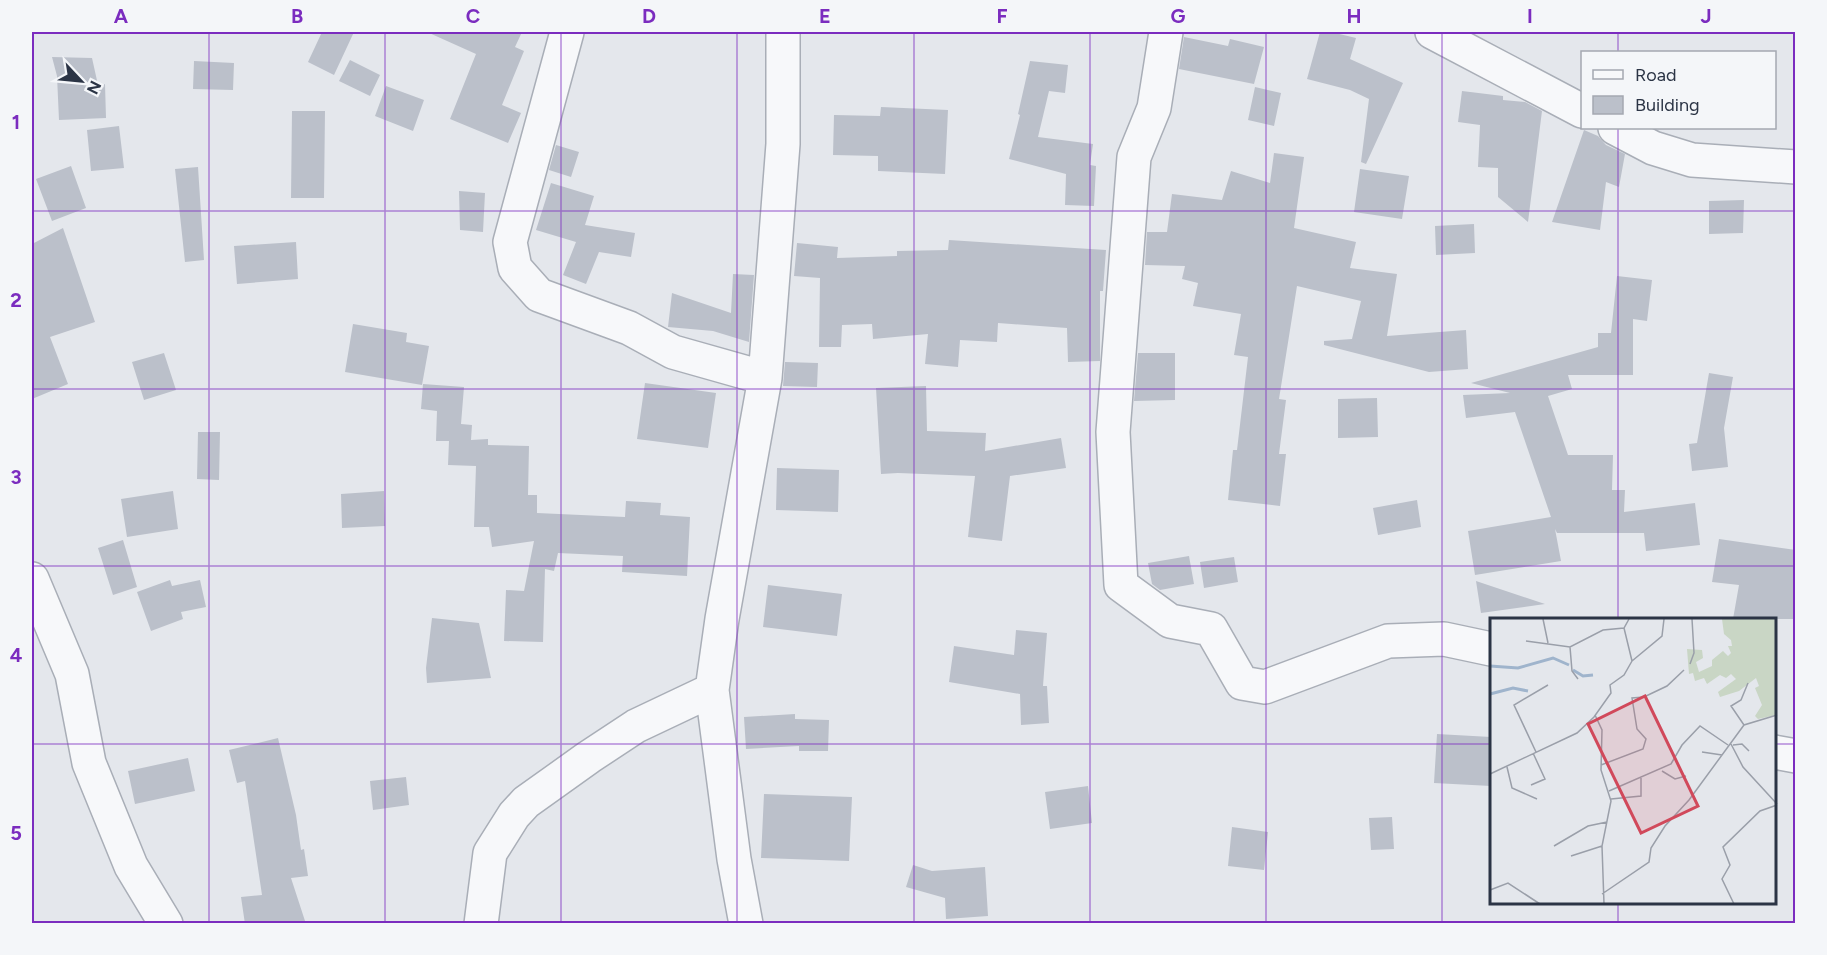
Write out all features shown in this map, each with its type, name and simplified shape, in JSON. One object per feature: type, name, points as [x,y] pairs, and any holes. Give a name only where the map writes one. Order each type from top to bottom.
[{"type":"street","points":[[567,32],[510,242],[515,268],[539,295],[628,328],[673,352],[765,378]]},
{"type":"street","points":[[746,924],[734,859],[712,690],[722,619],[765,378],[783,144],[783,32]]},
{"type":"street","points":[[1166,32],[1154,108],[1134,157],[1113,432],[1121,585],[1170,621],[1211,629],[1242,683],[1265,687],[1388,641],[1444,639],[1490,649]]},
{"type":"street","points":[[1432,32],[1581,110]]},
{"type":"street","points":[[1617,129],[1653,148],[1692,160],[1796,167]]},
{"type":"street","points":[[32,579],[72,674],[89,763],[131,866],[166,924]]},
{"type":"street","points":[[482,924],[490,853],[514,815],[526,802],[636,726],[712,690]]},
{"type":"street","points":[[1776,752],[1796,756]]},
{"type":"building","points":[[322,32],[354,32],[334,75],[308,62]]},
{"type":"building","points":[[427,32],[522,32],[515,47],[524,51],[502,105],[521,113],[508,143],[450,119],[476,54]]},
{"type":"building","points":[[1320,32],[1331,32],[1356,38],[1350,59],[1403,83],[1366,164],[1361,162],[1369,99],[1350,90],[1307,79]]},
{"type":"building","points":[[1184,37],[1228,46],[1230,39],[1264,47],[1254,84],[1179,69]]},
{"type":"building","points":[[52,57],[92,58],[98,85],[105,84],[106,118],[59,120],[57,76]]},
{"type":"building","points":[[350,60],[380,75],[370,96],[339,81]]},
{"type":"building","points":[[194,61],[234,63],[233,90],[193,89]]},
{"type":"building","points":[[1030,61],[1068,65],[1065,93],[1049,91],[1038,137],[1093,144],[1090,165],[1096,166],[1094,206],[1065,205],[1066,174],[1009,159]]},
{"type":"building","points":[[386,86],[424,100],[413,131],[375,116]]},
{"type":"building","points":[[1255,87],[1281,93],[1274,126],[1248,120]]},
{"type":"building","points":[[1462,91],[1503,96],[1503,100],[1525,102],[1542,111],[1528,222],[1498,197],[1498,168],[1478,167],[1480,125],[1458,122]]},
{"type":"building","points":[[881,107],[948,110],[945,174],[878,171],[878,156],[833,155],[834,115],[880,116]]},
{"type":"building","points":[[292,111],[325,111],[324,198],[291,198]]},
{"type":"building","points":[[119,126],[124,168],[91,171],[87,130]]},
{"type":"building","points":[[1584,130],[1598,136],[1606,145],[1625,154],[1619,187],[1606,182],[1600,230],[1552,222]]},
{"type":"building","points":[[556,145],[579,152],[571,177],[549,170]]},
{"type":"building","points":[[1274,153],[1304,157],[1294,228],[1356,242],[1350,268],[1397,274],[1387,336],[1466,330],[1468,369],[1429,372],[1324,345],[1324,341],[1352,339],[1361,301],[1297,286],[1279,399],[1286,400],[1279,454],[1286,454],[1280,506],[1228,500],[1233,450],[1237,450],[1248,357],[1234,355],[1241,314],[1193,306],[1198,283],[1182,279],[1185,266],[1145,265],[1147,232],[1167,232],[1172,194],[1222,200],[1231,171],[1270,183]]},
{"type":"building","points":[[71,166],[86,208],[52,221],[36,179]]},
{"type":"building","points":[[198,167],[204,260],[185,262],[175,169]]},
{"type":"building","points":[[1360,169],[1409,176],[1402,219],[1354,212]]},
{"type":"building","points":[[551,183],[594,196],[585,225],[635,233],[631,257],[599,252],[586,284],[563,275],[576,242],[536,230]]},
{"type":"building","points":[[459,191],[485,193],[483,232],[460,230]]},
{"type":"building","points":[[1744,200],[1743,233],[1709,234],[1709,201]]},
{"type":"building","points":[[1474,224],[1475,253],[1436,255],[1435,226]]},
{"type":"building","points":[[63,228],[95,322],[50,337],[68,384],[32,399],[32,244]]},
{"type":"building","points":[[949,240],[1106,250],[1103,291],[1100,291],[1100,361],[1068,362],[1067,328],[998,323],[997,342],[960,340],[958,367],[925,364],[928,334],[873,339],[872,324],[842,325],[841,347],[819,347],[820,278],[794,276],[797,243],[838,247],[837,258],[897,256],[897,251],[948,250]]},
{"type":"building","points":[[296,242],[298,279],[237,284],[234,246]]},
{"type":"building","points":[[733,274],[754,275],[749,342],[713,331],[668,327],[672,293],[731,313]]},
{"type":"building","points":[[1617,276],[1652,280],[1647,321],[1633,319],[1633,375],[1568,375],[1572,389],[1548,396],[1568,455],[1613,455],[1612,490],[1625,490],[1624,512],[1695,503],[1700,545],[1646,551],[1644,533],[1557,533],[1555,529],[1561,561],[1475,575],[1468,531],[1551,517],[1515,412],[1466,418],[1463,395],[1510,393],[1471,383],[1598,347],[1598,333],[1611,333]]},
{"type":"building","points":[[353,324],[407,333],[406,342],[429,346],[422,385],[345,372]]},
{"type":"building","points":[[164,353],[176,390],[144,400],[132,362]]},
{"type":"building","points":[[1138,353],[1175,353],[1175,400],[1134,401]]},
{"type":"building","points":[[785,362],[818,363],[817,387],[783,386]]},
{"type":"building","points":[[1709,373],[1733,377],[1724,428],[1728,467],[1692,471],[1689,444],[1697,443]]},
{"type":"building","points":[[645,383],[716,393],[708,448],[637,439]]},
{"type":"building","points":[[423,384],[464,387],[461,424],[472,425],[471,440],[488,439],[488,445],[529,446],[528,495],[537,495],[537,513],[625,517],[626,501],[661,503],[660,515],[690,517],[687,576],[622,572],[623,556],[558,553],[554,571],[545,569],[543,642],[504,641],[506,590],[524,591],[534,541],[492,547],[489,527],[474,527],[476,466],[448,465],[449,441],[436,441],[437,411],[421,409]]},
{"type":"building","points":[[926,386],[927,431],[986,433],[985,451],[1061,438],[1066,468],[1010,476],[1002,541],[968,537],[975,476],[881,474],[876,388]]},
{"type":"building","points":[[1377,398],[1378,437],[1338,438],[1338,399]]},
{"type":"building","points":[[198,432],[220,432],[219,480],[197,479]]},
{"type":"building","points":[[777,468],[839,470],[838,512],[776,510]]},
{"type":"building","points":[[173,491],[178,529],[127,537],[121,499]]},
{"type":"building","points":[[384,491],[385,526],[342,528],[341,494]]},
{"type":"building","points":[[1417,500],[1421,527],[1378,535],[1373,508]]},
{"type":"building","points":[[1719,539],[1796,550],[1794,619],[1733,618],[1739,585],[1712,582]]},
{"type":"building","points":[[123,540],[137,587],[113,595],[98,548]]},
{"type":"building","points":[[1189,556],[1194,584],[1160,590],[1152,584],[1148,563]]},
{"type":"building","points":[[1234,557],[1238,582],[1204,588],[1200,562]]},
{"type":"building","points":[[170,580],[172,586],[200,580],[206,607],[181,612],[183,619],[151,631],[137,592]]},
{"type":"building","points":[[1476,581],[1545,604],[1481,613]]},
{"type":"building","points":[[768,585],[842,594],[837,636],[763,627]]},
{"type":"building","points":[[432,618],[479,623],[491,678],[427,683],[426,668]]},
{"type":"building","points":[[1016,630],[1047,633],[1043,686],[1047,686],[1049,723],[1021,725],[1020,694],[949,682],[954,646],[1014,655]]},
{"type":"building","points":[[795,714],[795,719],[829,720],[828,751],[799,751],[799,746],[746,749],[744,717]]},
{"type":"building","points":[[1437,734],[1490,737],[1490,786],[1434,783]]},
{"type":"building","points":[[278,738],[296,815],[301,850],[304,849],[308,876],[291,878],[306,924],[245,924],[241,897],[262,895],[245,781],[237,783],[229,750]]},
{"type":"building","points":[[188,758],[195,791],[135,804],[128,771]]},
{"type":"building","points":[[406,777],[409,805],[373,810],[370,781]]},
{"type":"building","points":[[1088,786],[1092,823],[1050,829],[1045,792]]},
{"type":"building","points":[[764,794],[852,797],[849,861],[761,858]]},
{"type":"building","points":[[1392,817],[1394,849],[1371,850],[1369,818]]},
{"type":"building","points":[[1232,827],[1268,832],[1264,870],[1228,866]]},
{"type":"building","points":[[913,865],[932,871],[985,867],[988,916],[946,919],[945,898],[906,887]]}]
